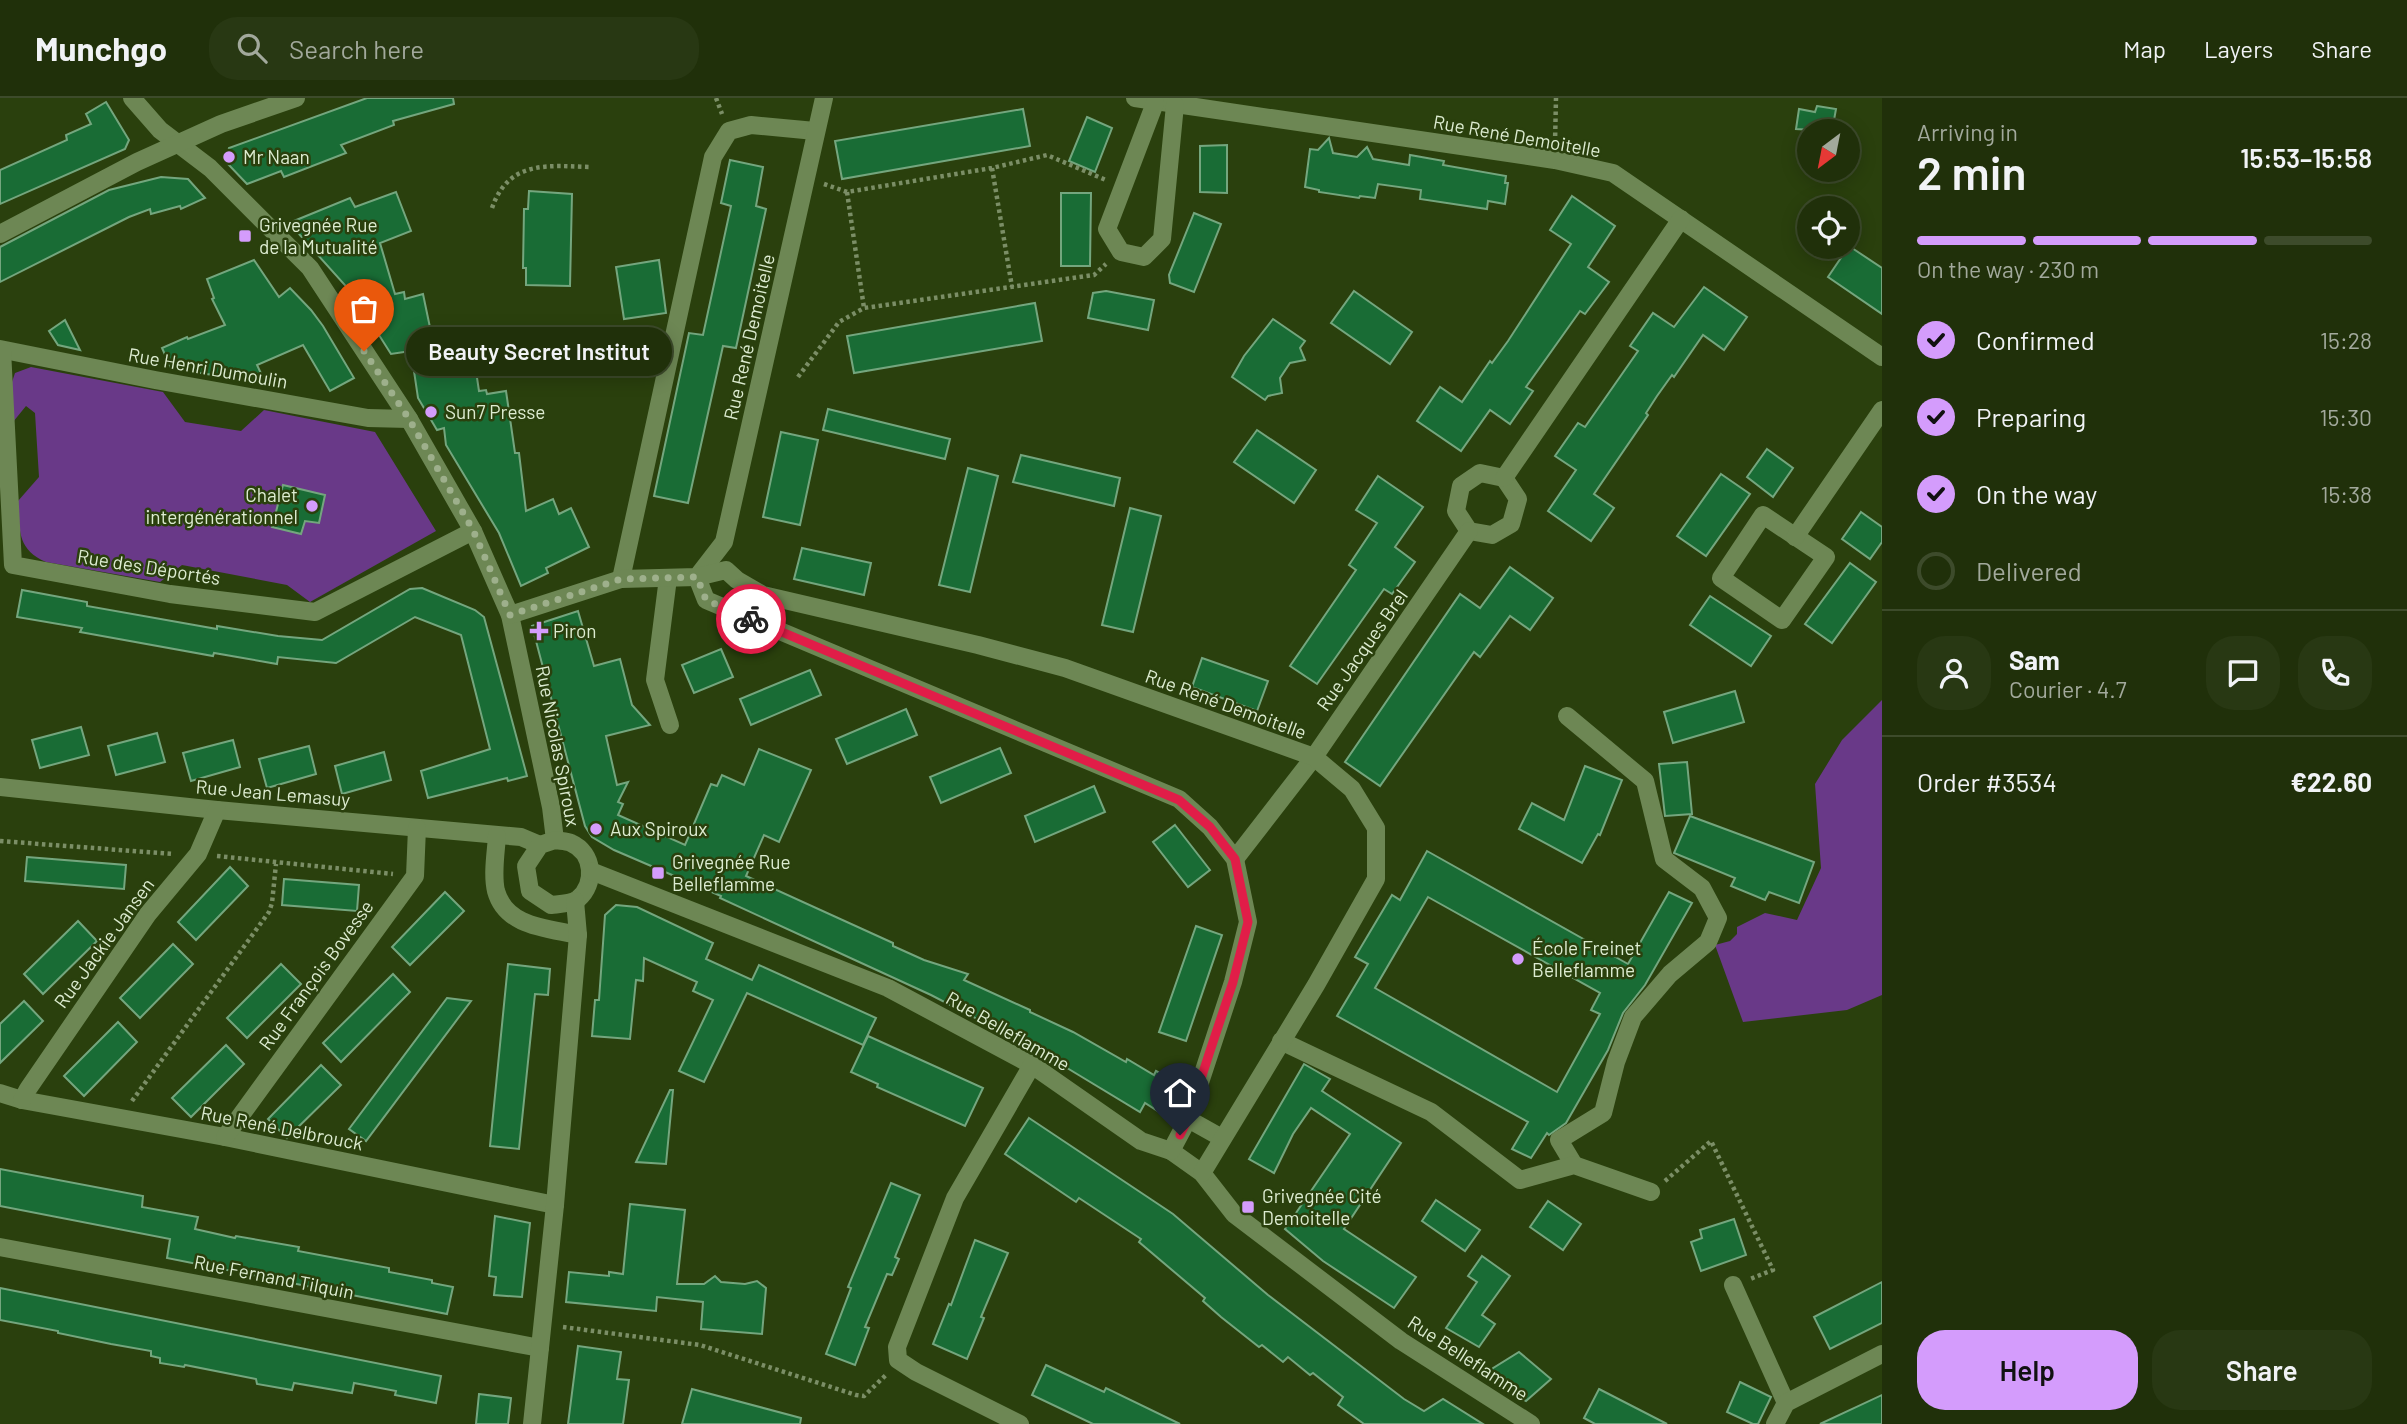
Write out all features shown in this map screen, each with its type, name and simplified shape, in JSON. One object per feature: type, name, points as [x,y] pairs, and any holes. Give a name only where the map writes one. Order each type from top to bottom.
[{"type":"street","name":"Rue Nicolas Spiroux","points":[[132,98],[160,130],[210,168],[310,268],[409,419],[473,530],[510,615],[551,807],[547,843],[526,866],[530,891],[551,905],[575,901]]},
{"type":"street","points":[[0,233],[176,144],[221,124],[296,98]]},
{"type":"street","name":"Rue René Demoitelle","points":[[697,577],[723,542],[824,98]]},
{"type":"street","name":"Rue René Demoitelle","points":[[1135,98],[1541,158],[1614,173],[1882,357]]},
{"type":"street","points":[[1155,103],[1107,229],[1121,252],[1144,257],[1162,239],[1175,105]]},
{"type":"street","points":[[621,579],[713,157],[729,131],[751,125],[816,131]]},
{"type":"street","points":[[1504,478],[1681,219]]},
{"type":"street","name":"Rue Henri Dumoulin","points":[[1,349],[368,418],[409,419]]},
{"type":"street","name":"Rue des Déportés","points":[[1,349],[13,565],[170,594],[315,612],[473,530]]},
{"type":"street","points":[[1796,537],[1882,410]]},
{"type":"street","points":[[1480,473],[1504,478],[1518,499],[1511,524],[1492,535],[1469,531],[1456,511],[1461,486],[1480,473]]},
{"type":"street","points":[[1763,515],[1796,537],[1826,557],[1782,620],[1721,578],[1763,515]]},
{"type":"street","name":"Rue Jacques Brel","points":[[1235,859],[1314,757],[1469,531]]},
{"type":"street","name":"Rue René Demoitelle","points":[[510,615],[621,579],[697,577],[726,570],[763,595],[1065,668],[1314,757],[1352,789],[1376,828],[1376,878],[1202,1174]]},
{"type":"street","points":[[697,577],[706,600],[1179,800],[1210,827],[1235,859],[1248,922],[1233,982],[1188,1119],[1171,1151]]},
{"type":"street","points":[[667,578],[655,680],[670,726]]},
{"type":"street","points":[[1567,716],[1645,780],[1664,859],[1702,887],[1718,918],[1708,942],[1670,974],[1633,1017],[1616,1062],[1603,1114],[1559,1140],[1574,1165]]},
{"type":"street","name":"Rue Jean Lemasuy","points":[[0,788],[497,836],[522,836],[547,843]]},
{"type":"street","name":"Rue Jackie Jansen","points":[[22,1100],[148,914],[198,854],[217,810]]},
{"type":"street","name":"Rue François Bovesse","points":[[225,1137],[415,876],[417,828]]},
{"type":"street","points":[[497,836],[496,889],[503,909],[521,922],[578,935]]},
{"type":"street","name":"Rue Nicolas Spiroux","points":[[547,843],[572,843],[585,854],[591,871]]},
{"type":"street","points":[[532,1424],[555,1205],[578,935],[575,901],[587,888],[591,871]]},
{"type":"street","name":"Rue Belleflamme","points":[[591,871],[888,988],[1032,1065],[1141,1141],[1171,1151],[1202,1174],[1234,1214],[1401,1341],[1531,1424]]},
{"type":"street","points":[[1281,1041],[1431,1112],[1520,1180],[1574,1165],[1651,1192]]},
{"type":"street","points":[[1020,1424],[916,1372],[898,1360],[897,1347],[955,1198],[1032,1065]]},
{"type":"street","name":"Rue René Delbrouck","points":[[0,1093],[22,1100],[225,1137],[555,1205]]},
{"type":"street","points":[[1188,1119],[1222,1138]]},
{"type":"street","name":"Rue Fernand Tilquin","points":[[0,1247],[540,1348]]},
{"type":"street","points":[[1733,1285],[1786,1403]]},
{"type":"street","points":[[1775,1424],[1786,1403],[1882,1354]]},
{"type":"path","points":[[1555,117],[1556,98]]},
{"type":"path","points":[[805,178],[847,192],[992,168],[1047,155],[1123,187]]},
{"type":"path","points":[[492,208],[497,194],[513,176],[523,170],[557,166],[592,167]]},
{"type":"path","points":[[992,168],[1012,286]]},
{"type":"path","points":[[847,192],[864,309]]},
{"type":"path","points":[[798,377],[839,322],[864,309],[1094,275],[1121,252]]},
{"type":"path","points":[[119,1119],[269,912],[276,864]]},
{"type":"path","points":[[1651,1192],[1711,1141],[1773,1270],[1733,1285]]},
{"type":"path","points":[[543,1324],[700,1345],[864,1396],[898,1360]]},
{"type":"shaded area","points":[[31,367],[163,392],[185,422],[241,431],[264,410],[375,432],[436,531],[310,602],[287,585],[182,565],[160,582],[46,562],[36,557],[24,544],[19,521],[18,501],[39,477],[35,413],[26,406],[13,422],[11,385],[15,373]]},
{"type":"shaded area","points":[[1882,700],[1882,995],[1847,1010],[1743,1022],[1715,945],[1730,941],[1737,934],[1737,927],[1765,913],[1797,920],[1821,868],[1815,784],[1842,740]]},
{"type":"building","points":[[367,98],[453,98],[454,104],[393,121],[394,125],[341,145],[346,153],[284,177],[281,171],[247,184],[226,162],[229,148]]},
{"type":"building","points":[[106,102],[129,140],[125,149],[0,204],[0,170],[67,140],[66,135],[91,124],[86,114]]},
{"type":"building","points":[[1817,106],[1836,109],[1834,119],[1798,119],[1799,109],[1815,112]]},
{"type":"building","points":[[1023,109],[1030,146],[842,179],[835,141]]},
{"type":"building","points":[[1087,117],[1112,128],[1095,172],[1069,161]]},
{"type":"building","points":[[1329,138],[1333,153],[1357,157],[1367,147],[1373,159],[1409,165],[1410,155],[1444,161],[1443,165],[1506,176],[1505,183],[1508,183],[1505,204],[1488,201],[1487,209],[1420,199],[1421,190],[1378,184],[1375,198],[1319,192],[1305,187],[1310,149],[1318,150]]},
{"type":"building","points":[[1227,145],[1227,193],[1200,192],[1200,146]]},
{"type":"building","points":[[730,160],[763,167],[756,206],[766,209],[736,348],[723,346],[688,503],[654,496],[689,333],[703,335],[731,206],[721,203]]},
{"type":"building","points":[[161,177],[188,179],[205,198],[181,209],[180,206],[151,214],[150,209],[129,217],[0,282],[0,247],[109,190]]},
{"type":"building","points":[[529,191],[572,194],[570,286],[526,285],[526,268],[523,268],[524,209],[528,209]]},
{"type":"building","points":[[396,192],[411,231],[380,243],[395,294],[404,292],[405,299],[423,294],[432,337],[470,331],[479,391],[486,390],[487,394],[506,391],[515,453],[519,453],[526,511],[553,499],[559,514],[571,508],[589,547],[546,568],[548,573],[521,586],[499,533],[446,445],[444,428],[437,430],[418,398],[411,351],[391,354],[353,294],[289,223],[350,198],[355,207]]},
{"type":"building","points":[[1061,193],[1091,193],[1090,266],[1061,266]]},
{"type":"building","points":[[1572,196],[1615,226],[1588,267],[1609,282],[1585,314],[1580,311],[1526,387],[1533,391],[1510,424],[1490,410],[1461,451],[1417,421],[1440,387],[1462,402],[1490,361],[1492,363],[1508,341],[1571,244],[1550,230]]},
{"type":"building","points":[[1194,213],[1221,224],[1194,292],[1170,283],[1169,275]]},
{"type":"building","points":[[1860,253],[1882,268],[1882,314],[1828,277],[1840,259],[1860,259]]},
{"type":"building","points":[[254,260],[279,297],[290,288],[311,310],[354,378],[330,391],[303,345],[257,365],[266,384],[171,368],[162,348],[225,325],[212,299],[214,298],[207,279]]},
{"type":"building","points":[[659,260],[666,313],[624,319],[616,267]]},
{"type":"building","points":[[1704,287],[1747,317],[1724,350],[1703,335],[1674,377],[1672,375],[1657,396],[1646,413],[1648,415],[1594,494],[1614,508],[1591,541],[1548,511],[1576,470],[1555,456],[1578,423],[1585,427],[1638,351],[1630,346],[1653,313],[1674,327]]},
{"type":"building","points":[[1106,291],[1154,300],[1148,330],[1088,318],[1093,293]]},
{"type":"building","points":[[1354,291],[1412,332],[1390,364],[1331,323]]},
{"type":"building","points":[[1035,303],[1042,341],[854,373],[847,336]]},
{"type":"building","points":[[1273,319],[1305,341],[1300,348],[1305,360],[1290,363],[1280,378],[1282,393],[1268,396],[1265,400],[1232,377],[1244,356]]},
{"type":"building","points":[[65,320],[80,350],[58,345],[49,331]]},
{"type":"building","points":[[828,409],[950,439],[945,459],[823,430]]},
{"type":"building","points":[[1257,430],[1316,470],[1294,503],[1234,462]]},
{"type":"building","points":[[781,432],[818,440],[800,525],[763,517]]},
{"type":"building","points":[[1767,449],[1793,468],[1773,497],[1747,477]]},
{"type":"building","points":[[1021,455],[1120,478],[1114,506],[1013,482]]},
{"type":"building","points":[[968,468],[998,476],[970,592],[939,585]]},
{"type":"building","points":[[1721,474],[1750,494],[1706,556],[1677,536]]},
{"type":"building","points":[[1378,476],[1423,507],[1395,547],[1415,562],[1392,594],[1384,589],[1317,684],[1290,666],[1356,570],[1349,565],[1377,523],[1356,510]]},
{"type":"building","points":[[283,485],[325,495],[319,523],[305,521],[301,534],[272,527]]},
{"type":"building","points":[[1130,508],[1161,516],[1133,632],[1102,625]]},
{"type":"building","points":[[1861,512],[1882,527],[1882,542],[1870,559],[1842,539]]},
{"type":"building","points":[[802,548],[871,563],[864,595],[794,579]]},
{"type":"building","points":[[1850,563],[1876,582],[1832,643],[1805,624]]},
{"type":"building","points":[[1510,567],[1553,598],[1530,630],[1510,616],[1480,657],[1474,652],[1380,786],[1345,762],[1460,594],[1480,608]]},
{"type":"building","points":[[422,588],[475,610],[484,617],[527,776],[508,781],[507,778],[428,798],[421,771],[490,749],[461,635],[415,617],[336,663],[278,657],[277,664],[214,653],[213,656],[80,632],[82,628],[17,617],[22,590],[87,602],[87,606],[217,629],[217,626],[322,640],[410,589]]},
{"type":"building","points":[[1710,596],[1771,636],[1751,666],[1690,625]]},
{"type":"building","points":[[578,611],[594,666],[620,659],[632,705],[650,725],[606,736],[617,785],[628,782],[618,802],[623,804],[618,815],[685,845],[711,784],[717,786],[722,775],[744,785],[759,749],[811,770],[779,842],[764,835],[746,876],[893,943],[893,946],[924,960],[968,974],[964,980],[1030,1010],[1126,1062],[1127,1059],[1154,1075],[1156,1071],[1181,1085],[1164,1115],[1145,1103],[1140,1112],[1039,1051],[931,995],[720,898],[721,896],[614,850],[592,837],[585,826],[532,626]]},
{"type":"building","points":[[721,649],[733,677],[694,693],[682,665]]},
{"type":"building","points":[[1202,658],[1268,681],[1257,711],[1192,687]]},
{"type":"building","points":[[810,670],[821,695],[751,725],[740,699]]},
{"type":"building","points":[[1735,691],[1744,722],[1673,743],[1664,712]]},
{"type":"building","points":[[906,709],[917,735],[847,764],[836,739]]},
{"type":"building","points":[[81,727],[89,755],[40,768],[32,740]]},
{"type":"building","points":[[157,733],[165,762],[116,775],[108,746]]},
{"type":"building","points":[[233,740],[240,767],[191,781],[183,753]]},
{"type":"building","points":[[309,746],[316,774],[267,788],[259,759]]},
{"type":"building","points":[[1000,748],[1011,773],[941,803],[930,777]]},
{"type":"building","points":[[384,752],[391,780],[342,794],[335,766]]},
{"type":"building","points":[[1687,762],[1692,814],[1665,816],[1659,764]]},
{"type":"building","points":[[1585,766],[1622,780],[1600,835],[1598,834],[1582,863],[1519,829],[1532,803],[1564,820]]},
{"type":"building","points":[[1094,786],[1105,812],[1035,842],[1025,816]]},
{"type":"building","points":[[1690,816],[1814,862],[1799,903],[1769,892],[1765,900],[1731,886],[1735,878],[1674,853]]},
{"type":"building","points":[[1175,825],[1210,870],[1188,887],[1153,842]]},
{"type":"building","points":[[1427,851],[1628,964],[1669,892],[1692,903],[1645,985],[1623,1013],[1608,1050],[1566,1123],[1549,1135],[1547,1133],[1531,1158],[1512,1149],[1528,1122],[1337,1016],[1368,964],[1355,957],[1392,895],[1400,900]],"holes":[[[1428,897],[1600,993],[1591,1010],[1600,1014],[1557,1092],[1375,988]]]},
{"type":"building","points":[[27,857],[126,865],[124,889],[25,881]]},
{"type":"building","points":[[230,867],[248,886],[196,940],[178,922]]},
{"type":"building","points":[[284,879],[359,885],[357,911],[282,905]]},
{"type":"building","points":[[445,892],[464,911],[410,965],[392,947]]},
{"type":"building","points":[[616,905],[637,907],[713,943],[706,959],[752,980],[759,965],[876,1018],[863,1045],[747,993],[704,1082],[679,1071],[713,1000],[693,991],[697,982],[644,958],[643,981],[636,980],[630,1039],[592,1036],[595,1000],[599,1000],[605,915]]},
{"type":"building","points":[[78,921],[97,941],[43,994],[24,974]]},
{"type":"building","points":[[1196,926],[1222,935],[1186,1041],[1159,1032]]},
{"type":"building","points":[[173,944],[193,964],[140,1018],[120,998]]},
{"type":"building","points":[[281,964],[301,984],[247,1038],[227,1018]]},
{"type":"building","points":[[508,964],[550,969],[548,995],[535,994],[519,1149],[490,1146]]},
{"type":"building","points":[[393,974],[410,992],[341,1062],[323,1043]]},
{"type":"building","points":[[447,998],[471,1001],[366,1141],[349,1129]]},
{"type":"building","points":[[24,1001],[43,1021],[0,1063],[0,1024]]},
{"type":"building","points":[[118,1022],[137,1042],[84,1096],[64,1076]]},
{"type":"building","points":[[868,1036],[983,1088],[965,1126],[877,1087],[878,1084],[851,1072]]},
{"type":"building","points":[[226,1045],[244,1064],[191,1117],[172,1098]]},
{"type":"building","points":[[1304,1064],[1330,1079],[1322,1091],[1401,1143],[1344,1229],[1416,1277],[1394,1308],[1323,1261],[1285,1229],[1350,1134],[1311,1108],[1293,1134],[1274,1173],[1249,1159]]},
{"type":"building","points":[[321,1065],[341,1085],[287,1138],[268,1119]]},
{"type":"building","points":[[670,1090],[673,1090],[666,1164],[636,1162]]},
{"type":"building","points":[[1029,1118],[1173,1214],[1268,1295],[1404,1399],[1424,1411],[1443,1399],[1483,1424],[1364,1424],[1338,1405],[1343,1397],[1313,1373],[1310,1375],[1288,1357],[1283,1362],[1221,1317],[1203,1301],[1205,1298],[1139,1242],[1141,1239],[1079,1198],[1076,1202],[1005,1154]]},
{"type":"building","points":[[0,1169],[143,1196],[142,1207],[198,1217],[195,1229],[299,1247],[298,1251],[389,1268],[389,1272],[432,1280],[432,1283],[453,1287],[447,1314],[167,1258],[170,1239],[0,1206]]},
{"type":"building","points":[[891,1183],[920,1195],[895,1257],[899,1259],[892,1275],[887,1274],[865,1327],[869,1328],[855,1365],[826,1354],[851,1288],[848,1287]]},
{"type":"building","points":[[1436,1200],[1480,1230],[1465,1251],[1422,1221]]},
{"type":"building","points":[[1548,1201],[1581,1224],[1563,1250],[1530,1227]]},
{"type":"building","points":[[630,1204],[685,1210],[677,1284],[704,1284],[715,1276],[721,1282],[745,1284],[757,1281],[766,1288],[762,1334],[701,1329],[703,1302],[657,1297],[656,1311],[566,1302],[569,1272],[609,1276],[609,1272],[623,1274]]},
{"type":"building","points":[[495,1216],[530,1223],[522,1297],[494,1295],[496,1277],[489,1276]]},
{"type":"building","points":[[1734,1219],[1746,1255],[1701,1271],[1691,1242],[1702,1238],[1700,1230]]},
{"type":"building","points":[[975,1240],[1008,1253],[967,1359],[933,1344]]},
{"type":"building","points":[[1482,1256],[1510,1276],[1482,1315],[1495,1324],[1479,1347],[1446,1328],[1477,1282],[1468,1276]]},
{"type":"building","points":[[1882,1282],[1882,1323],[1830,1349],[1814,1317]]},
{"type":"building","points":[[0,1288],[441,1376],[436,1403],[395,1395],[396,1391],[354,1383],[352,1393],[294,1383],[292,1390],[257,1384],[256,1379],[185,1365],[160,1363],[160,1358],[151,1356],[151,1351],[0,1320]]},
{"type":"building","points":[[578,1346],[621,1352],[617,1379],[629,1380],[623,1424],[568,1424]]},
{"type":"building","points":[[1519,1352],[1551,1379],[1526,1401],[1482,1375]]},
{"type":"building","points":[[1046,1365],[1104,1392],[1106,1388],[1180,1424],[1093,1424],[1032,1395]]},
{"type":"building","points":[[1740,1382],[1771,1397],[1758,1424],[1727,1412]]},
{"type":"building","points":[[692,1389],[801,1418],[800,1424],[682,1424]]},
{"type":"building","points":[[1599,1389],[1667,1424],[1595,1424],[1584,1418]]},
{"type":"building","points":[[479,1394],[511,1398],[508,1424],[476,1424]]},
{"type":"building","points":[[1882,1395],[1882,1424],[1820,1424]]},
{"type":"way so far","points":[[364,351],[409,419],[473,530],[510,615],[621,579],[697,577],[706,600],[751,619]]},
{"type":"place","name":"Mr Naan","points":[[229,157]]},
{"type":"place","name":"Grivegnée Rue de la Mutualité","points":[[245,236]]},
{"type":"place","name":"Beauty Secret Institut","points":[[364,351]]},
{"type":"place","name":"Sun7 Presse","points":[[431,412]]},
{"type":"place","name":"Chalet intergénérationnel","points":[[312,506]]},
{"type":"place","name":"Piron","points":[[539,631]]},
{"type":"place","name":"Aux Spiroux","points":[[596,829]]},
{"type":"place","name":"Grivegnée Rue Belleflamme","points":[[658,873]]},
{"type":"place","name":"École Freinet Belleflamme","points":[[1518,959]]},
{"type":"place","name":"Grivegnée Cité Demoitelle","points":[[1248,1207]]},
{"type":"route","points":[[751,619],[1179,800],[1210,827],[1235,859],[1248,922],[1233,982],[1188,1119],[1180,1135]]}]
